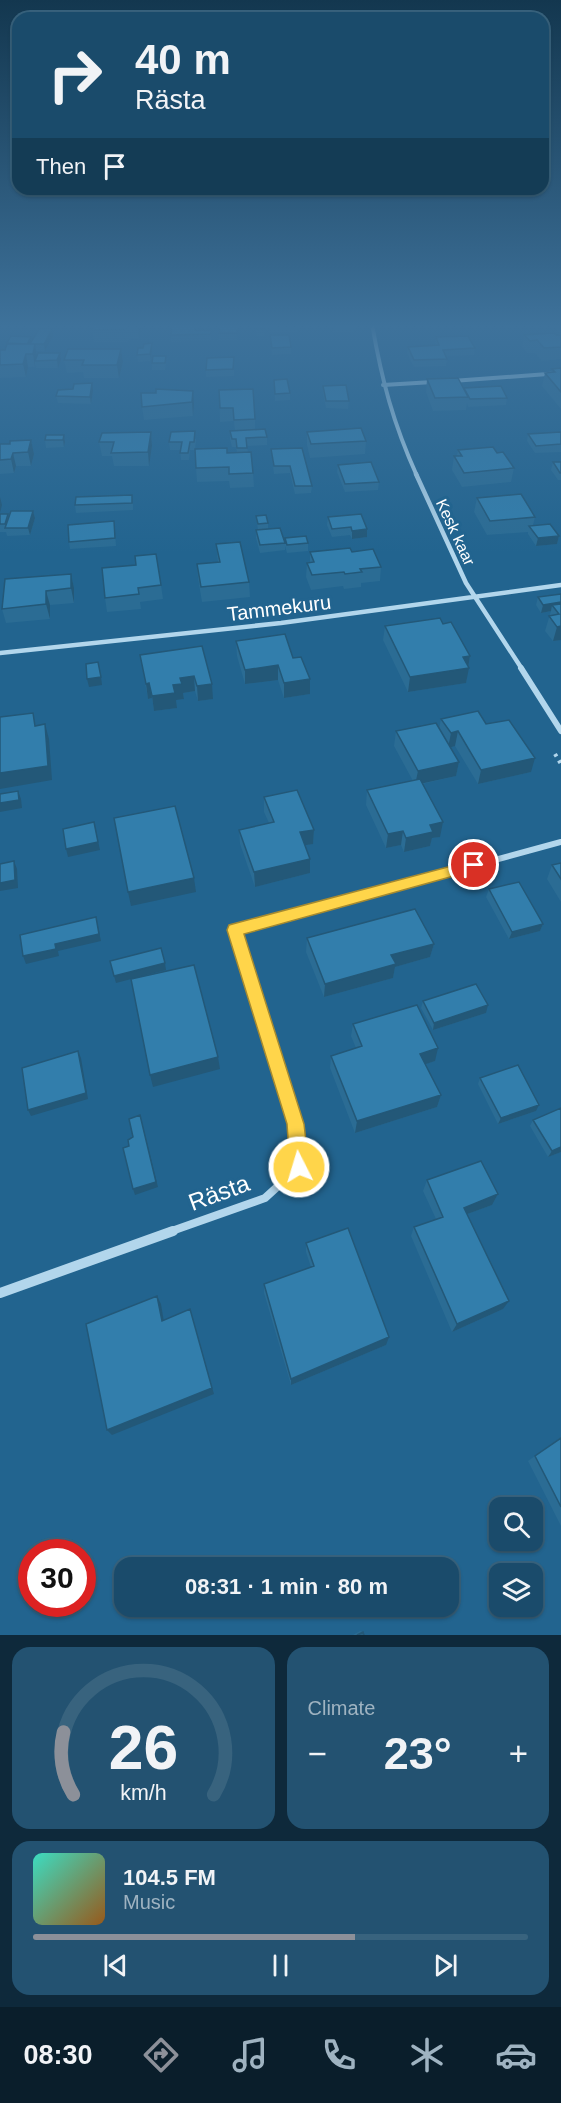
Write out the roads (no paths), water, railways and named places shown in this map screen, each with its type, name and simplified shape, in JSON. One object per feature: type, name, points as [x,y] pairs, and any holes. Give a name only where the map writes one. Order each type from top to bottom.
[{"type":"street","name":"Kesk kaar","points":[[387,400],[401,441],[466,583],[561,731]]},
{"type":"street","name":"Tammekuru","points":[[0,653],[167,637],[477,598],[561,585]]},
{"type":"street","name":"Rästa","points":[[0,1293],[265,1198],[299,1167],[295,1124],[235,930],[561,842]]}]
